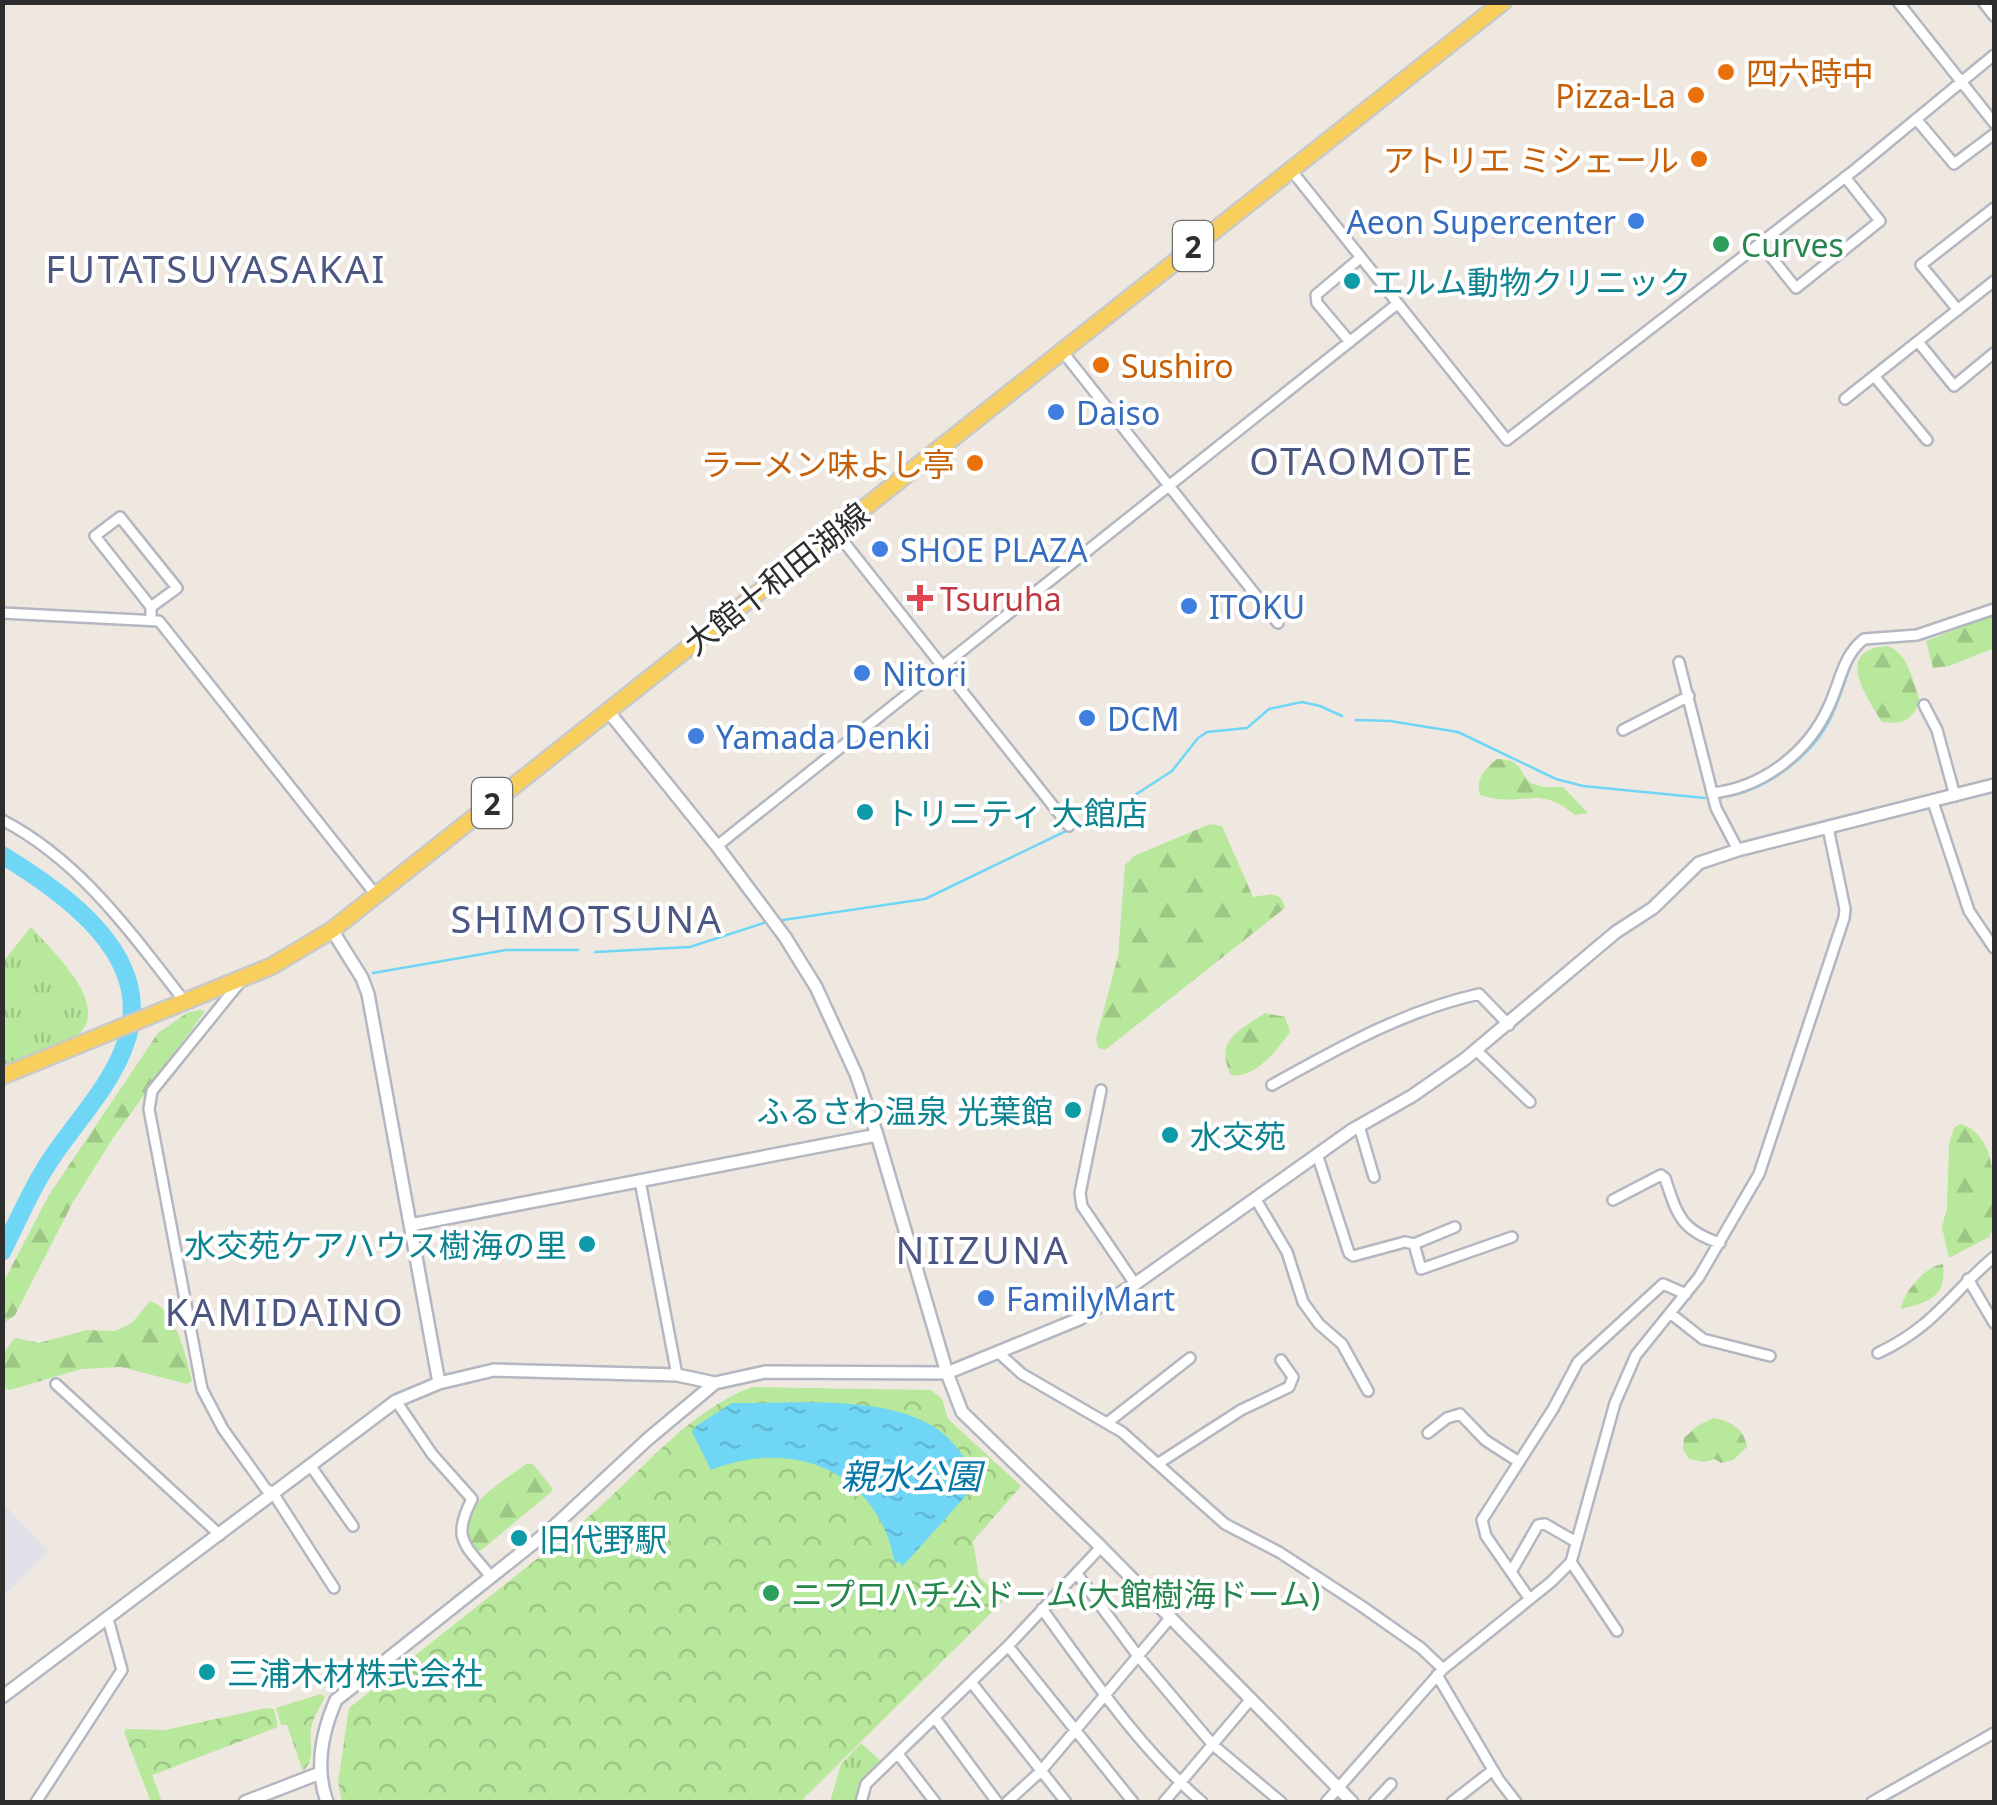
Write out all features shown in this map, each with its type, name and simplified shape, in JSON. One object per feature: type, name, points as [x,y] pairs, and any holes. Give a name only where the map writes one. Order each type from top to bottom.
[{"type":"main road","name":"大館十和田湖線","points":[[2,1076],[272,966],[332,930],[1503,2]]},
{"type":"street","points":[[1898,2],[1994,123]]},
{"type":"street","points":[[1983,2],[1994,16]]},
{"type":"street","points":[[1290,169],[1507,440],[1845,177],[1994,55]]},
{"type":"street","points":[[1916,119],[1954,164],[1994,134]]},
{"type":"street","points":[[1760,243],[1796,288],[1880,221],[1845,177]]},
{"type":"street","points":[[1958,310],[1921,265],[1994,208]]},
{"type":"street","points":[[1350,342],[1318,303],[1316,295],[1360,258]]},
{"type":"street","points":[[1846,399],[1994,281]]},
{"type":"street","points":[[717,846],[1397,304]]},
{"type":"street","points":[[1919,343],[1954,386],[1994,354]]},
{"type":"street","points":[[1062,350],[1278,623]]},
{"type":"street","points":[[1874,377],[1927,440]]},
{"type":"street","points":[[151,607],[177,588],[120,517],[95,536],[151,607],[151,620]]},
{"type":"street","points":[[836,532],[1068,826]]},
{"type":"street","points":[[1712,794],[1753,784],[1799,750],[1828,708],[1848,656],[1864,639],[1917,636],[1994,609]]},
{"type":"street","points":[[2,612],[151,620],[166,627],[376,895]]},
{"type":"street","points":[[1679,662],[1712,794],[1738,850]]},
{"type":"street","points":[[1623,730],[1689,696]]},
{"type":"street","points":[[1924,705],[1937,730],[1955,796]]},
{"type":"street","points":[[608,711],[717,846],[816,987],[856,1074],[877,1134],[962,1412],[1102,1547],[1352,1802]]},
{"type":"street","points":[[2,1698],[396,1401],[439,1383],[494,1370],[677,1375],[716,1383],[765,1372],[947,1373],[1000,1354],[1078,1318],[1135,1284],[1317,1154],[1412,1096],[1508,1025],[1616,932],[1654,908],[1700,864],[1738,850],[1994,786]]},
{"type":"street","points":[[1933,802],[1969,911],[1994,948]]},
{"type":"street","points":[[2,820],[49,850],[90,886],[184,1002]]},
{"type":"street","points":[[1326,1802],[1440,1672],[1571,1562],[1614,1403],[1636,1355],[1686,1294],[1759,1174],[1844,918],[1828,828]]},
{"type":"street","points":[[332,930],[368,994],[439,1383]]},
{"type":"street","points":[[243,978],[152,1092],[149,1109],[202,1389],[223,1429],[266,1489],[273,1493],[334,1588]]},
{"type":"street","points":[[1272,1085],[1378,1026],[1438,1003],[1479,994],[1508,1025]]},
{"type":"street","points":[[1476,1050],[1530,1102]]},
{"type":"street","points":[[1101,1090],[1080,1193],[1082,1206],[1135,1284]]},
{"type":"street","points":[[1359,1126],[1374,1177]]},
{"type":"street","points":[[410,1226],[877,1134]]},
{"type":"street","points":[[1317,1154],[1352,1256],[1405,1242],[1414,1244],[1455,1226]]},
{"type":"street","points":[[1614,1200],[1661,1175],[1688,1228],[1720,1243]]},
{"type":"street","points":[[640,1181],[677,1375]]},
{"type":"street","points":[[1256,1198],[1287,1252],[1303,1302],[1319,1324],[1342,1344],[1368,1391]]},
{"type":"street","points":[[1414,1244],[1421,1269],[1512,1237]]},
{"type":"street","points":[[1878,1353],[1909,1339],[1936,1318],[1968,1279],[1994,1257]]},
{"type":"street","points":[[1968,1279],[1994,1323]]},
{"type":"street","points":[[1529,1598],[1486,1536],[1482,1520],[1553,1410],[1578,1362],[1662,1284],[1686,1294]]},
{"type":"street","points":[[1670,1313],[1703,1339],[1770,1356]]},
{"type":"street","points":[[1000,1354],[1022,1374],[1106,1424],[1159,1463],[1225,1524],[1279,1552],[1420,1648],[1440,1672],[1492,1770],[1516,1802]]},
{"type":"street","points":[[1106,1424],[1190,1358]]},
{"type":"street","points":[[1159,1463],[1241,1410],[1289,1387],[1293,1377],[1281,1360]]},
{"type":"street","points":[[326,1802],[320,1772],[325,1726],[336,1700],[550,1530],[648,1439],[716,1383]]},
{"type":"street","points":[[56,1384],[220,1535]]},
{"type":"street","points":[[396,1401],[432,1454],[472,1499],[459,1524],[463,1541],[490,1577]]},
{"type":"street","points":[[1428,1433],[1447,1418],[1460,1414],[1486,1440],[1519,1462]]},
{"type":"street","points":[[310,1465],[353,1526]]},
{"type":"street","points":[[1511,1572],[1538,1525],[1544,1524],[1576,1542]]},
{"type":"street","points":[[861,1802],[863,1789],[1102,1547]]},
{"type":"street","points":[[1571,1562],[1617,1631]]},
{"type":"street","points":[[1077,1574],[1138,1656],[1212,1744],[1280,1802]]},
{"type":"street","points":[[1042,1609],[1106,1695],[1180,1783],[1202,1802]]},
{"type":"street","points":[[1007,1802],[1040,1772],[1171,1617]]},
{"type":"street","points":[[36,1802],[122,1670],[108,1619]]},
{"type":"street","points":[[1008,1646],[1132,1802]]},
{"type":"street","points":[[971,1682],[1066,1802]]},
{"type":"street","points":[[1164,1802],[1251,1699]]},
{"type":"street","points":[[935,1718],[998,1802]]},
{"type":"street","points":[[1872,1802],[1994,1733]]},
{"type":"street","points":[[898,1754],[935,1802]]},
{"type":"street","points":[[1452,1802],[1492,1770]]},
{"type":"street","points":[[245,1802],[320,1772]]},
{"type":"street","points":[[1374,1802],[1392,1784]]},
{"type":"street","points":[[863,1789],[873,1802]]},
{"type":"shaded area","points":[[2,1502],[48,1551],[3,1597],[2,1597]]},
{"type":"green space","points":[[1994,617],[1994,648],[1949,666],[1933,668],[1926,641]]},
{"type":"green space","points":[[1887,646],[1905,661],[1920,701],[1910,717],[1896,723],[1882,722],[1858,675],[1861,656]]},
{"type":"green space","points":[[1497,759],[1515,763],[1530,783],[1563,787],[1588,813],[1575,815],[1539,798],[1507,800],[1480,795],[1482,775]]},
{"type":"green space","points":[[1210,824],[1222,826],[1253,897],[1272,894],[1281,898],[1285,908],[1105,1050],[1098,1048],[1096,1039],[1118,956],[1125,865],[1134,856]]},
{"type":"green space","points":[[31,927],[74,976],[87,1006],[87,1020],[76,1036],[3,1069],[2,963]]},
{"type":"green space","points":[[205,1011],[113,1138],[73,1202],[15,1315],[3,1324],[3,1283],[49,1195],[158,1033],[187,1013]]},
{"type":"green space","points":[[1265,1013],[1285,1017],[1290,1032],[1257,1068],[1231,1075],[1226,1063],[1227,1045]]},
{"type":"green space","points":[[1960,1124],[1972,1130],[1987,1150],[1993,1179],[1994,1226],[1989,1237],[1949,1258],[1942,1227],[1947,1209],[1949,1144],[1954,1128]]},
{"type":"green space","points":[[1943,1264],[1939,1291],[1920,1304],[1901,1309],[1916,1281]]},
{"type":"green space","points":[[150,1301],[167,1313],[173,1323],[187,1359],[192,1381],[187,1384],[121,1367],[81,1369],[10,1390],[3,1387],[5,1354],[16,1338],[39,1343],[87,1330],[115,1331],[132,1323]]},
{"type":"green space","points":[[752,1387],[931,1390],[942,1399],[948,1419],[1021,1486],[973,1541],[979,1577],[1004,1600],[800,1802],[342,1802],[338,1782],[349,1708],[587,1518],[685,1428],[728,1398]]},
{"type":"green space","points":[[1713,1418],[1736,1427],[1747,1447],[1733,1460],[1721,1463],[1715,1459],[1689,1459],[1683,1449],[1684,1438]]},
{"type":"green space","points":[[526,1464],[533,1464],[553,1489],[480,1551],[472,1549],[467,1522],[472,1510],[491,1489]]},
{"type":"green space","points":[[321,1694],[325,1697],[312,1724],[311,1757],[303,1771],[287,1725],[281,1725],[276,1708]]},
{"type":"green space","points":[[274,1709],[278,1727],[152,1775],[162,1802],[151,1802],[126,1729],[165,1730]]},
{"type":"green space","points":[[861,1743],[883,1763],[859,1802],[830,1802],[841,1764]]},
{"type":"water","name":"親水公園","points":[[732,1403],[840,1403],[894,1411],[940,1431],[980,1480],[902,1567],[900,1562],[895,1563],[885,1530],[869,1503],[831,1472],[785,1458],[736,1462],[711,1470],[692,1432]]},
{"type":"waterway","points":[[1889,641],[1935,634]]},
{"type":"waterway","points":[[1721,797],[1770,780],[1812,745],[1831,717],[1853,658]]},
{"type":"waterway","points":[[783,920],[925,899],[1118,806],[1172,771],[1207,732],[1247,728],[1269,709],[1302,702],[1342,716]]},
{"type":"waterway","points":[[1356,720],[1458,732],[1556,779],[1583,786],[1705,798]]},
{"type":"waterway","points":[[2,855],[52,889],[99,931],[117,955],[128,982],[132,1011],[119,1060],[44,1170],[2,1252]]},
{"type":"waterway","points":[[595,952],[690,947],[764,923]]},
{"type":"waterway","points":[[373,973],[506,950],[578,950]]},
{"type":"place","name":"四六時中","points":[[1726,72]]},
{"type":"place","name":"Pizza-La","points":[[1696,95]]},
{"type":"place","name":"アトリエ ミシェール","points":[[1699,159]]},
{"type":"place","name":"Aeon Supercenter","points":[[1636,221]]},
{"type":"place","name":"Curves","points":[[1721,244]]},
{"type":"place","name":"エルム動物クリニック","points":[[1352,281]]},
{"type":"place","name":"Sushiro","points":[[1101,365]]},
{"type":"place","name":"Daiso","points":[[1056,412]]},
{"type":"place","name":"ラーメン味よし亭","points":[[975,463]]},
{"type":"place","name":"SHOE PLAZA","points":[[880,549]]},
{"type":"place","name":"Tsuruha","points":[[920,598]]},
{"type":"place","name":"ITOKU","points":[[1189,606]]},
{"type":"place","name":"Nitori","points":[[862,673]]},
{"type":"place","name":"DCM","points":[[1087,718]]},
{"type":"place","name":"Yamada Denki","points":[[696,736]]},
{"type":"place","name":"トリニティ 大館店","points":[[865,812]]},
{"type":"place","name":"ふるさわ温泉 光葉館","points":[[1073,1110]]},
{"type":"place","name":"水交苑","points":[[1170,1135]]},
{"type":"place","name":"水交苑ケアハウス樹海の里","points":[[587,1244]]},
{"type":"place","name":"FamilyMart","points":[[986,1298]]},
{"type":"place","name":"旧代野駅","points":[[519,1538]]},
{"type":"place","name":"ニプロハチ公ドーム(大館樹海ドーム)","points":[[771,1593]]},
{"type":"place","name":"三浦木材株式会社","points":[[207,1672]]},
{"type":"district","name":"FUTATSUYASAKAI","points":[[216,268]]},
{"type":"district","name":"OTAOMOTE","points":[[1362,460]]},
{"type":"district","name":"SHIMOTSUNA","points":[[587,918]]},
{"type":"district","name":"NIIZUNA","points":[[983,1249]]},
{"type":"district","name":"KAMIDAINO","points":[[285,1311]]}]
